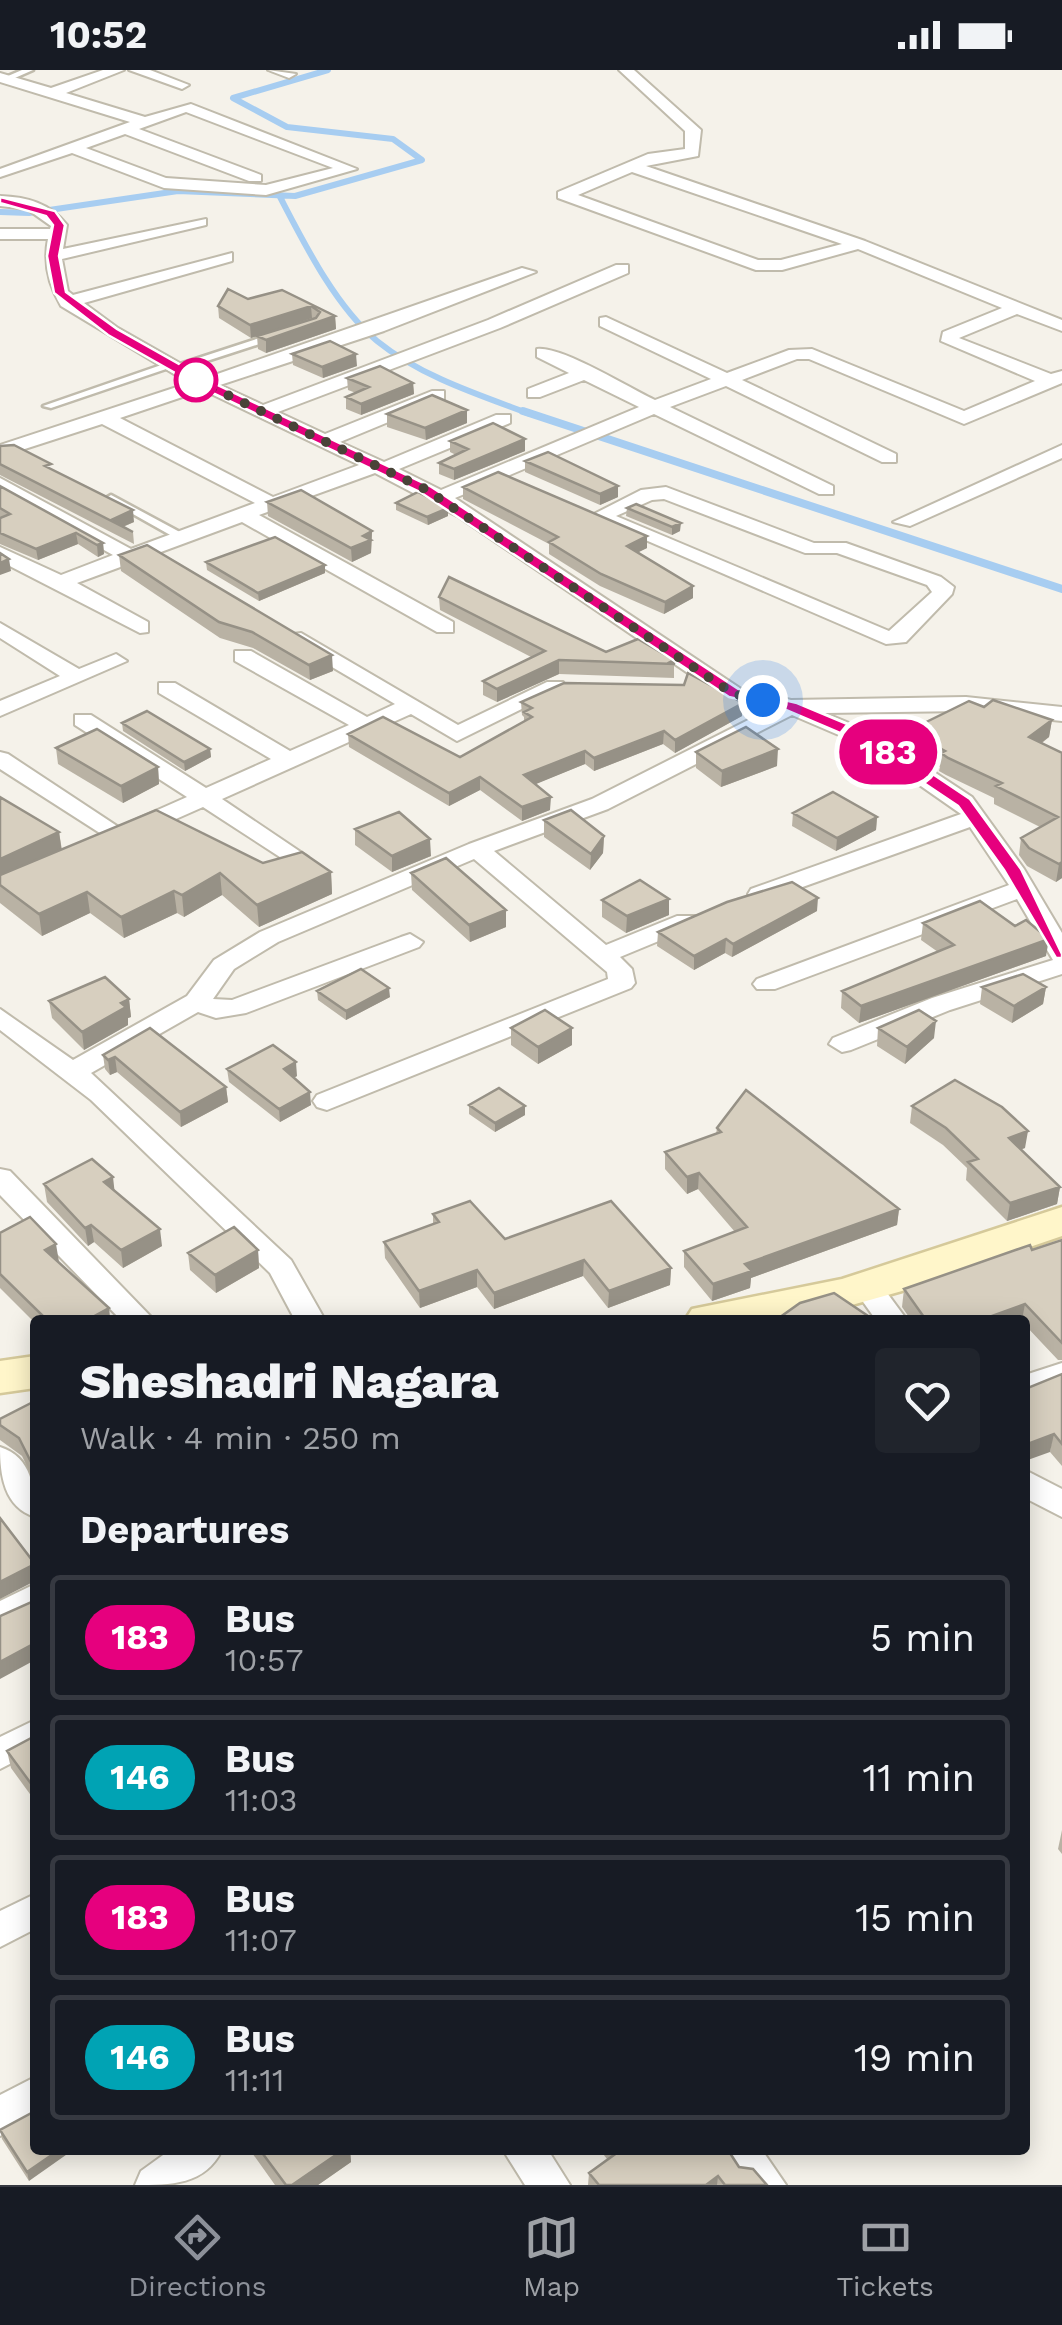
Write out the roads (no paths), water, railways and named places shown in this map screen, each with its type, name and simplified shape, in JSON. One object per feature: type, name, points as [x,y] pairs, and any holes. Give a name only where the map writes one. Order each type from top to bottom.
[{"type":"street","points":[[51,93],[117,70]]},
{"type":"street","points":[[136,70],[182,85]]},
{"type":"street","points":[[626,70],[693,130],[692,153],[653,157],[564,195],[756,265],[782,265],[858,244]]},
{"type":"street","points":[[2,78],[142,120]]},
{"type":"street","points":[[69,146],[164,183],[266,190],[350,170],[186,106],[69,146],[2,172],[14,186],[4,201],[50,214],[59,225],[53,256],[60,293],[67,302],[204,384],[440,498],[734,694],[791,707],[870,740],[964,802],[1062,954]]},
{"type":"street","points":[[122,128],[280,187]]},
{"type":"street","points":[[631,166],[858,244],[1062,326]]},
{"type":"street","points":[[53,256],[200,222]]},
{"type":"street","points":[[0,234],[58,234]]},
{"type":"street","points":[[67,302],[226,257]]},
{"type":"street","points":[[262,412],[494,324],[622,269]]},
{"type":"street","points":[[0,451],[528,272]]},
{"type":"street","points":[[1018,308],[949,336],[950,341],[1057,378]]},
{"type":"street","points":[[606,322],[888,458]]},
{"type":"street","points":[[543,352],[826,490]]},
{"type":"street","points":[[440,498],[656,405],[795,354],[812,354],[964,418],[1057,378]]},
{"type":"street","points":[[534,392],[587,372]]},
{"type":"street","points":[[325,441],[438,395]]},
{"type":"street","points":[[102,416],[273,506]]},
{"type":"street","points":[[60,582],[130,557],[163,556],[186,539],[502,419]]},
{"type":"street","points":[[902,522],[1062,451]]},
{"type":"street","points":[[1033,464],[1062,476]]},
{"type":"street","points":[[497,472],[531,486]]},
{"type":"street","points":[[0,484],[130,557]]},
{"type":"street","points":[[666,493],[812,550],[838,548],[944,587],[942,594],[898,637],[886,638],[591,512],[648,494],[666,493]]},
{"type":"street","points":[[246,516],[445,627]]},
{"type":"street","points":[[0,554],[140,627]]},
{"type":"street","points":[[0,629],[76,677]]},
{"type":"street","points":[[288,631],[457,734],[559,685],[579,686]]},
{"type":"street","points":[[243,656],[366,726]]},
{"type":"street","points":[[0,709],[116,661]]},
{"type":"street","points":[[167,688],[290,760]]},
{"type":"street","points":[[72,1072],[196,1002],[216,982],[223,965],[269,937],[477,849],[600,804],[791,707],[966,704],[1062,714]]},
{"type":"street","points":[[92,848],[412,705]]},
{"type":"street","points":[[83,720],[296,857],[299,862],[289,868]]},
{"type":"street","points":[[0,759],[116,837]]},
{"type":"street","points":[[743,900],[974,817]]},
{"type":"street","points":[[327,1100],[614,990],[623,976],[604,955],[477,849]]},
{"type":"street","points":[[766,984],[1023,888]]},
{"type":"street","points":[[604,955],[686,922]]},
{"type":"street","points":[[196,1002],[216,1010],[237,1006],[410,942]]},
{"type":"street","points":[[842,1044],[941,1004],[1062,966]]},
{"type":"street","points":[[0,1017],[101,1094],[281,1267],[307,1315]]},
{"type":"street","points":[[0,1178],[134,1315]]},
{"type":"street","points":[[753,1315],[866,1286],[1062,1222]]},
{"type":"street","points":[[866,1286],[888,1315]]},
{"type":"street","points":[[0,1377],[30,1373]]},
{"type":"street","points":[[1030,1384],[1062,1374]]},
{"type":"street","points":[[0,1458],[18,1496]]},
{"type":"street","points":[[1030,1485],[1062,1505]]},
{"type":"street","points":[[0,1616],[30,1600]]},
{"type":"street","points":[[0,1754],[30,1737]]},
{"type":"street","points":[[0,1932],[30,1913]]},
{"type":"street","points":[[0,2117],[30,2098]]},
{"type":"street","points":[[156,2185],[195,2155]]},
{"type":"street","points":[[741,2155],[766,2185]]},
{"type":"lane","points":[[2,78],[29,70]]},
{"type":"lane","points":[[48,406],[296,330]]},
{"type":"lane","points":[[111,498],[186,539]]},
{"type":"waterway","points":[[279,195],[295,196],[422,160],[393,139],[287,127],[233,98],[328,70]]},
{"type":"waterway","points":[[0,212],[29,213],[178,191],[279,195]]},
{"type":"waterway","points":[[279,195],[334,292],[377,341],[431,374],[530,414]]},
{"type":"waterway","points":[[523,411],[1062,589]]}]
